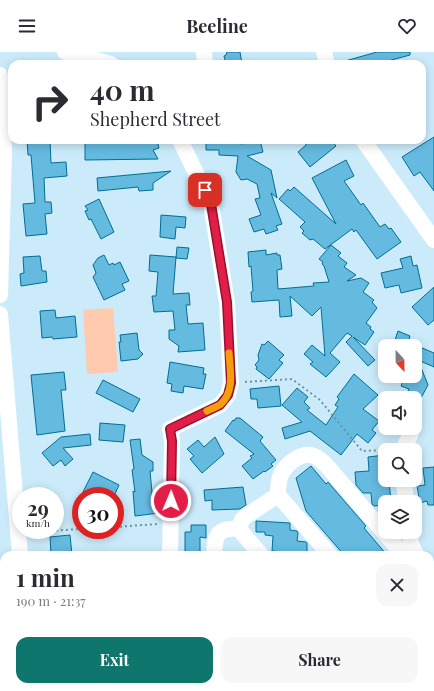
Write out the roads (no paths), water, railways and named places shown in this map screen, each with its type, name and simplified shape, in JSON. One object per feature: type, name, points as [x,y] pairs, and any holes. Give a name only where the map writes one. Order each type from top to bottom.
[{"type":"street","points":[[65,52],[96,60]]},
{"type":"street","points":[[0,75],[4,152],[0,295]]},
{"type":"street","points":[[170,551],[172,441],[170,429],[220,405],[228,395],[231,383],[227,302],[211,204],[182,144]]},
{"type":"street","points":[[366,144],[434,240]]},
{"type":"street","points":[[0,314],[3,393],[20,551]]},
{"type":"street","points":[[327,551],[278,495],[278,485],[283,472],[294,461],[305,455],[313,456],[327,466],[400,551]]},
{"type":"street","points":[[239,529],[242,520],[246,516],[278,495]]},
{"type":"street","points":[[214,551],[214,541],[220,532],[230,528],[239,529],[258,551]]},
{"type":"street","points":[[411,539],[414,551]]}]
